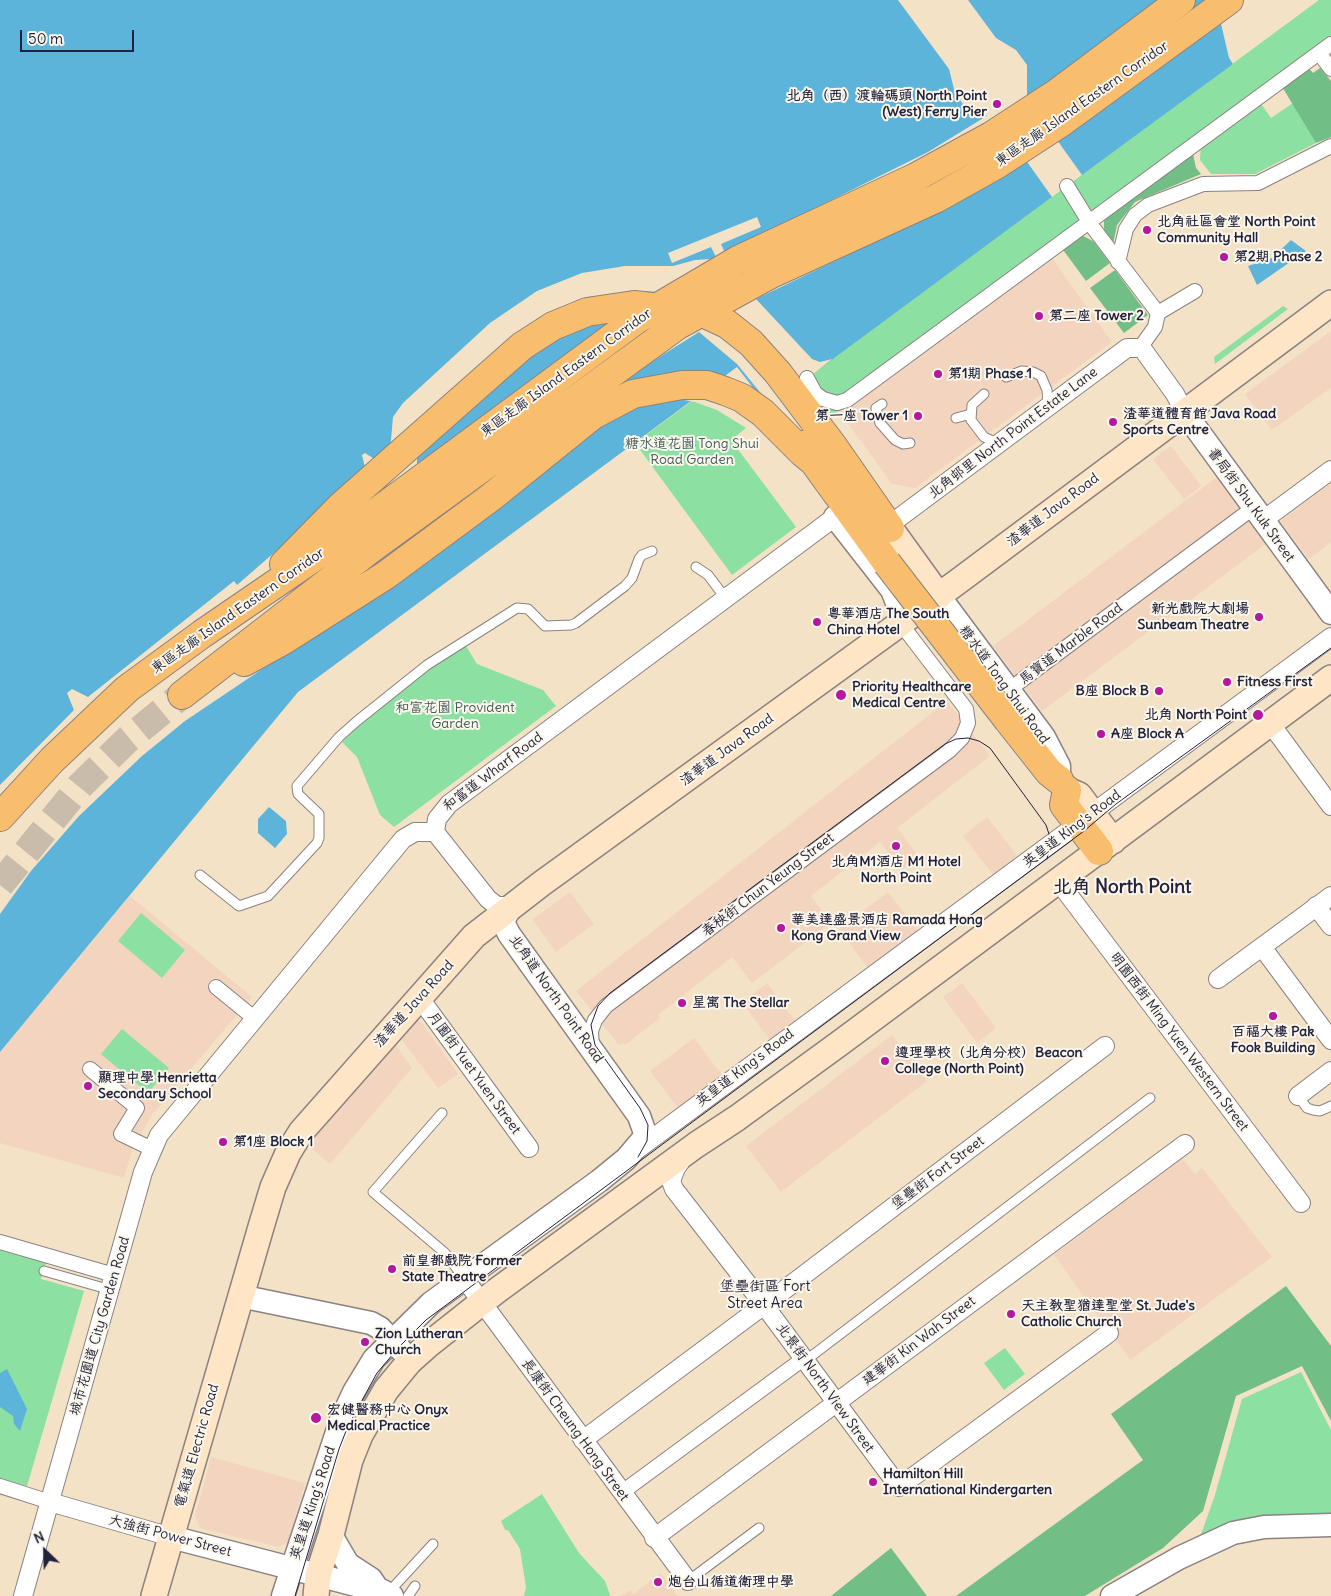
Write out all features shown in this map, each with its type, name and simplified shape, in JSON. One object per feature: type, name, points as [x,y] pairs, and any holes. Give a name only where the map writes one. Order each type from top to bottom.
[{"type":"highway","name":"東區走廊 Island Eastern Corridor","points":[[0,817],[52,760],[101,713],[177,652],[332,545],[612,337],[662,303],[738,260],[916,177],[991,136],[1057,93],[1181,0]]},
{"type":"highway","name":"東區走廊 Island Eastern Corridor","points":[[806,467],[736,411],[706,395],[672,387],[633,394],[605,407],[454,526],[386,575],[284,640],[182,695],[379,543],[657,339],[732,294],[798,260],[937,198],[996,165],[1062,122],[1229,0]]},
{"type":"highway","points":[[250,600],[340,507],[506,359],[533,338],[567,320],[602,308],[642,305],[703,312],[727,324],[742,335],[778,372],[890,528]]},
{"type":"highway","points":[[676,309],[718,337],[741,358],[765,386],[810,449],[806,467],[835,517]]},
{"type":"highway","points":[[806,467],[880,554],[1048,772],[1063,785],[1064,805],[1086,818],[1106,846]]},
{"type":"main road","name":"渣華道 Java Road","points":[[240,1296],[273,1187],[288,1154],[301,1132],[474,936],[512,906],[939,596],[1331,304]]},
{"type":"main road","name":"糖水道 Tong Shui Road","points":[[890,528],[939,596]]},
{"type":"main road","name":"英皇道 King's Road","points":[[317,1585],[350,1460],[360,1435],[386,1390],[409,1362],[482,1302],[696,1145],[737,1118],[1331,678]]},
{"type":"main road","name":"電氣道 Electric Road","points":[[154,1596],[240,1296]]},
{"type":"street","points":[[807,378],[815,392],[823,399],[837,403],[847,400],[1331,44]]},
{"type":"street","points":[[1319,53],[1331,69]]},
{"type":"street","points":[[1118,262],[1126,229],[1135,215],[1148,205],[1203,184],[1258,183],[1331,146]]},
{"type":"street","points":[[1067,186],[1089,222],[1158,313]]},
{"type":"street","points":[[1140,348],[1155,327],[1158,313],[1195,291]]},
{"type":"street","name":"北角邨里 North Point Estate Lane","points":[[890,528],[892,523],[1127,348],[1140,348]]},
{"type":"street","name":"書局街 Shu Kuk Street","points":[[1140,348],[1175,394],[1185,413],[1258,515],[1331,613]]},
{"type":"street","name":"馬寶道 Marble Road","points":[[1010,689],[1258,515],[1331,470]]},
{"type":"street","points":[[835,517],[892,590],[900,612],[901,624]]},
{"type":"street","name":"和富道 Wharf Road","points":[[435,832],[437,819],[449,804],[835,517]]},
{"type":"street","name":"糖水道 Tong Shui Road","points":[[939,596],[1044,737],[1059,766],[1063,785]]},
{"type":"street","name":"春秧街 Chun Yeung Street","points":[[592,1051],[590,1031],[595,1020],[606,1006],[949,751],[962,738],[968,723],[966,709],[901,624]]},
{"type":"street","name":"英皇道 King's Road","points":[[283,1596],[340,1420],[367,1369],[391,1340],[431,1303],[509,1247],[817,1014],[1331,636]]},
{"type":"street","points":[[1270,724],[1331,806]]},
{"type":"street","points":[[216,987],[254,1018],[403,839],[415,832],[435,832],[488,899],[498,906],[512,906]]},
{"type":"street","name":"明園西街 Ming Yuen Western Street","points":[[1058,881],[1301,1203]]},
{"type":"street","points":[[1218,979],[1331,896]]},
{"type":"street","name":"北角道 North Point Road","points":[[512,906],[505,916],[504,924],[643,1124],[645,1133],[643,1139],[626,1159]]},
{"type":"street","points":[[1316,906],[1331,926]]},
{"type":"street","points":[[1262,947],[1331,1040]]},
{"type":"street","name":"月園街 Yuet Yuen Street","points":[[419,997],[529,1148]]},
{"type":"street","name":"城市花園道 City Garden Road","points":[[23,1596],[112,1282],[152,1149],[166,1123],[254,1018]]},
{"type":"street","name":"堡壘街 Fort Street","points":[[583,1440],[767,1303],[1105,1046]]},
{"type":"street","points":[[90,1069],[137,1108],[121,1134],[152,1149]]},
{"type":"street","points":[[1298,1096],[1331,1071]]},
{"type":"street","name":"建華街 Kin Wah Street","points":[[654,1538],[1185,1144]]},
{"type":"street","name":"北景街 North View Street","points":[[696,1145],[676,1168],[672,1185],[767,1303],[804,1360],[899,1488],[1011,1404],[1018,1403],[1103,1335]]},
{"type":"street","points":[[0,1242],[112,1282]]},
{"type":"street","name":"長康街 Cheung Hong Street","points":[[464,1278],[654,1538],[688,1581]]},
{"type":"street","name":"堡壘街 Fort Street","points":[[767,1303],[788,1288]]},
{"type":"street","points":[[240,1296],[370,1323],[380,1328],[403,1352],[409,1362]]},
{"type":"street","points":[[621,1493],[804,1360]]},
{"type":"street","points":[[0,1486],[50,1502]]},
{"type":"street","name":"大強街 Power Street","points":[[50,1502],[171,1537],[292,1568],[317,1585],[356,1585],[391,1593]]},
{"type":"street","points":[[1112,1596],[1179,1558],[1233,1533],[1264,1528],[1331,1525]]},
{"type":"street","points":[[331,1535],[348,1564],[391,1593]]},
{"type":"lane","points":[[1006,377],[1022,371],[1034,372],[1041,376],[1047,390],[1048,407]]},
{"type":"lane","points":[[984,394],[976,400],[971,420],[984,437],[999,444]]},
{"type":"lane","points":[[882,404],[876,408],[880,423],[894,440],[904,444],[910,443]]},
{"type":"lane","points":[[956,418],[971,414]]},
{"type":"lane","points":[[200,875],[239,906],[268,896],[317,843],[320,814],[298,794],[298,786],[339,737],[427,665],[517,608],[528,608],[545,626],[571,625],[576,623],[625,586],[632,578],[642,555],[652,551]]},
{"type":"lane","points":[[696,567],[708,575],[726,599]]},
{"type":"lane","points":[[1298,1096],[1307,1108],[1320,1111],[1331,1106]]},
{"type":"lane","points":[[804,1360],[1150,1098]]},
{"type":"lane","points":[[442,1113],[373,1192],[445,1253],[464,1278]]},
{"type":"lane","points":[[44,1271],[112,1282]]},
{"type":"lane","points":[[688,1581],[759,1528]]},
{"type":"lane","points":[[391,1593],[433,1544]]},
{"type":"lane","points":[[391,1593],[416,1586]]},
{"type":"shaded area","points":[[1050,255],[1112,342],[915,488],[892,484],[839,411]]},
{"type":"shaded area","points":[[1331,331],[1331,388],[1272,430],[1245,394]]},
{"type":"shaded area","points":[[1171,446],[1201,486],[1184,499],[1153,459]]},
{"type":"shaded area","points":[[1217,477],[1267,543],[1042,711],[993,646]]},
{"type":"shaded area","points":[[1331,483],[1331,542],[1309,559],[1280,521]]},
{"type":"shaded area","points":[[947,701],[990,756],[897,828],[919,857],[901,870],[880,842],[811,896],[831,923],[752,983],[732,957],[658,1015],[660,1018],[625,1045],[623,1043],[619,1045],[576,991]]},
{"type":"shaded area","points":[[987,817],[1019,858],[995,877],[963,836]]},
{"type":"shaded area","points":[[570,892],[594,924],[556,952],[532,919]]},
{"type":"shaded area","points":[[888,892],[920,933],[870,971],[839,929]]},
{"type":"shaded area","name":"顯理中學 Henrietta Secondary School","points":[[130,896],[252,997],[152,1115],[133,1147],[124,1178],[0,1143],[0,1052]]},
{"type":"shaded area","points":[[767,983],[798,1025],[772,1043],[742,1002]]},
{"type":"shaded area","points":[[962,983],[996,1028],[977,1043],[943,997]]},
{"type":"shaded area","points":[[417,1019],[423,1024],[458,1074],[438,1088],[401,1039]]},
{"type":"shaded area","points":[[892,1035],[927,1081],[781,1192],[746,1146]]},
{"type":"shaded area","points":[[694,1038],[725,1079],[681,1112],[650,1071]]},
{"type":"shaded area","points":[[394,1042],[412,1068],[330,1164],[307,1145]]},
{"type":"shaded area","points":[[1182,1158],[1195,1174],[1202,1168],[1272,1257],[1130,1360],[1054,1255]]},
{"type":"shaded area","points":[[211,1457],[305,1483],[288,1542],[278,1547],[200,1528],[195,1516]]},
{"type":"shaded area","name":"炮台山循道衛理中學","points":[[661,1573],[677,1596],[621,1596],[630,1590],[633,1594]]},
{"type":"green space","points":[[1319,0],[1331,0],[1331,48],[1259,101],[1271,118],[1293,103],[1316,143],[1255,174],[1211,174],[1200,160],[1201,144],[824,422],[797,385]]},
{"type":"green space","points":[[1307,66],[1313,73],[1320,68],[1331,81],[1331,137],[1316,143],[1281,85]]},
{"type":"green space","points":[[1193,154],[1196,168],[1201,174],[1135,202],[1117,225],[1113,244],[1104,231],[1104,218]]},
{"type":"green space","points":[[1081,235],[1093,241],[1110,263],[1086,281],[1061,247]]},
{"type":"green space","points":[[1115,270],[1148,315],[1124,333],[1090,288]]},
{"type":"green space","points":[[1283,306],[1288,309],[1215,364],[1214,357]]},
{"type":"green space","name":"糖水道花園 Tong Shui Road Garden","points":[[692,401],[717,410],[746,428],[731,440],[796,527],[732,575],[635,443]]},
{"type":"green space","name":"和富花園 Provident Garden","points":[[466,646],[477,664],[543,690],[556,706],[394,827],[380,815],[357,757],[342,742],[370,715],[427,670]]},
{"type":"green space","points":[[141,913],[185,950],[162,978],[118,941]]},
{"type":"green space","points":[[122,1029],[169,1068],[148,1093],[101,1054]]},
{"type":"green space","points":[[0,1250],[46,1263],[41,1279],[84,1291],[27,1486],[0,1479]]},
{"type":"green space","points":[[1286,1286],[1331,1346],[1331,1421],[1302,1366],[1236,1396],[1203,1511],[1163,1548],[1085,1596],[956,1596],[1143,1460],[1111,1414]]},
{"type":"green space","points":[[1005,1348],[1025,1374],[1004,1390],[984,1363]]},
{"type":"green space","points":[[1301,1372],[1331,1430],[1331,1520],[1198,1543],[1215,1495],[1242,1399]]},
{"type":"green space","points":[[542,1494],[579,1553],[605,1581],[609,1596],[524,1596],[526,1587],[520,1549],[508,1530],[505,1530],[501,1521]]},
{"type":"green space","points":[[891,1548],[927,1596],[831,1596]]},
{"type":"water","points":[[0,0],[898,0],[949,69],[955,93],[968,111],[996,118],[1052,197],[768,407],[737,367],[298,692],[0,1052]]},
{"type":"water","points":[[968,0],[1210,0],[1218,11],[1229,58],[1233,64],[1082,175],[1027,98],[1027,65],[1016,50],[996,38]]},
{"type":"water","points":[[1291,240],[1306,251],[1257,285],[1248,266],[1272,258]]},
{"type":"water","points":[[269,807],[286,821],[287,834],[275,848],[258,833],[258,819]]},
{"type":"water","points":[[7,1369],[27,1409],[20,1431],[14,1424],[13,1416],[0,1407],[0,1373]]},
{"type":"pier","points":[[990,114],[998,117],[1028,158],[885,237],[756,299],[812,359],[820,362],[832,359],[772,407],[737,364],[699,332],[637,371],[333,593],[336,598],[576,417],[721,382],[695,402],[679,399],[625,407],[347,612],[185,721],[142,756],[79,816],[31,871],[0,914],[0,785],[74,710],[67,693],[72,689],[88,697],[234,581],[237,585],[291,538],[366,472],[362,455],[365,453],[376,460],[390,451],[393,417],[403,403],[490,323],[537,291],[582,273],[625,266],[673,266],[695,260],[712,259],[716,257],[711,247],[672,263],[668,253],[757,217],[761,227],[721,244],[725,253],[928,152]],"holes":[[[644,291],[657,292],[543,317],[589,297]],[[618,316],[620,317],[417,464],[417,451],[551,338]]]},
{"type":"tunnel","points":[[0,885],[80,786],[127,740],[182,695]]},
{"type":"tram line","points":[[295,1596],[339,1449],[348,1426],[377,1373],[426,1320],[1084,831],[1116,804],[1331,648]]},
{"type":"tram line","points":[[638,1157],[647,1141],[648,1125],[640,1108],[595,1045],[591,1025],[598,1006],[610,993],[945,744],[956,739],[968,738],[979,741],[990,748],[1046,825],[1051,840],[1047,859]]},
{"type":"place","name":"北角（西）渡輪碼頭 North Point (West) Ferry Pier","points":[[997,104]]},
{"type":"place","name":"北角社區會堂 North Point Community Hall","points":[[1147,230]]},
{"type":"place","name":"第2期 Phase 2","points":[[1224,257]]},
{"type":"place","name":"第二座 Tower 2","points":[[1039,316]]},
{"type":"place","name":"第1期 Phase 1","points":[[938,374]]},
{"type":"place","name":"第一座 Tower 1","points":[[918,416]]},
{"type":"place","name":"渣華道體育館 Java Road Sports Centre","points":[[1113,422]]},
{"type":"place","name":"新光戲院大劇場 Sunbeam Theatre","points":[[1259,617]]},
{"type":"place","name":"粵華酒店 The South China Hotel","points":[[817,622]]},
{"type":"place","name":"Fitness First","points":[[1227,682]]},
{"type":"place","name":"B座 Block B","points":[[1159,691]]},
{"type":"place","name":"Priority Healthcare Medical Centre","points":[[841,695]]},
{"type":"place","name":"北角 North Point","points":[[1258,715]]},
{"type":"place","name":"A座 Block A","points":[[1101,734]]},
{"type":"place","name":"北角M1酒店 M1 Hotel North Point","points":[[896,846]]},
{"type":"place","name":"華美達盛景酒店 Ramada Hong Kong Grand View","points":[[781,928]]},
{"type":"place","name":"星寓 The Stellar","points":[[682,1003]]},
{"type":"place","name":"百福大樓 Pak Fook Building","points":[[1273,1016]]},
{"type":"place","name":"遵理學校（北角分校）Beacon College (North Point)","points":[[885,1061]]},
{"type":"place","name":"顯理中學 Henrietta Secondary School","points":[[88,1086]]},
{"type":"place","name":"第1座 Block 1","points":[[223,1142]]},
{"type":"place","name":"前皇都戲院 Former State Theatre","points":[[392,1269]]},
{"type":"place","name":"天主教聖猶達聖堂 St. Jude's Catholic Church","points":[[1011,1314]]},
{"type":"place","name":"Zion Lutheran Church","points":[[365,1342]]},
{"type":"place","name":"宏健醫務中心 Onyx Medical Practice","points":[[316,1418]]},
{"type":"place","name":"Hamilton Hill International Kindergarten","points":[[873,1482]]},
{"type":"place","name":"炮台山循道衛理中學","points":[[658,1582]]},
{"type":"district","name":"北角 North Point","points":[[1122,888]]},
{"type":"district","name":"堡壘街區 Fort Street Area","points":[[765,1296]]}]
